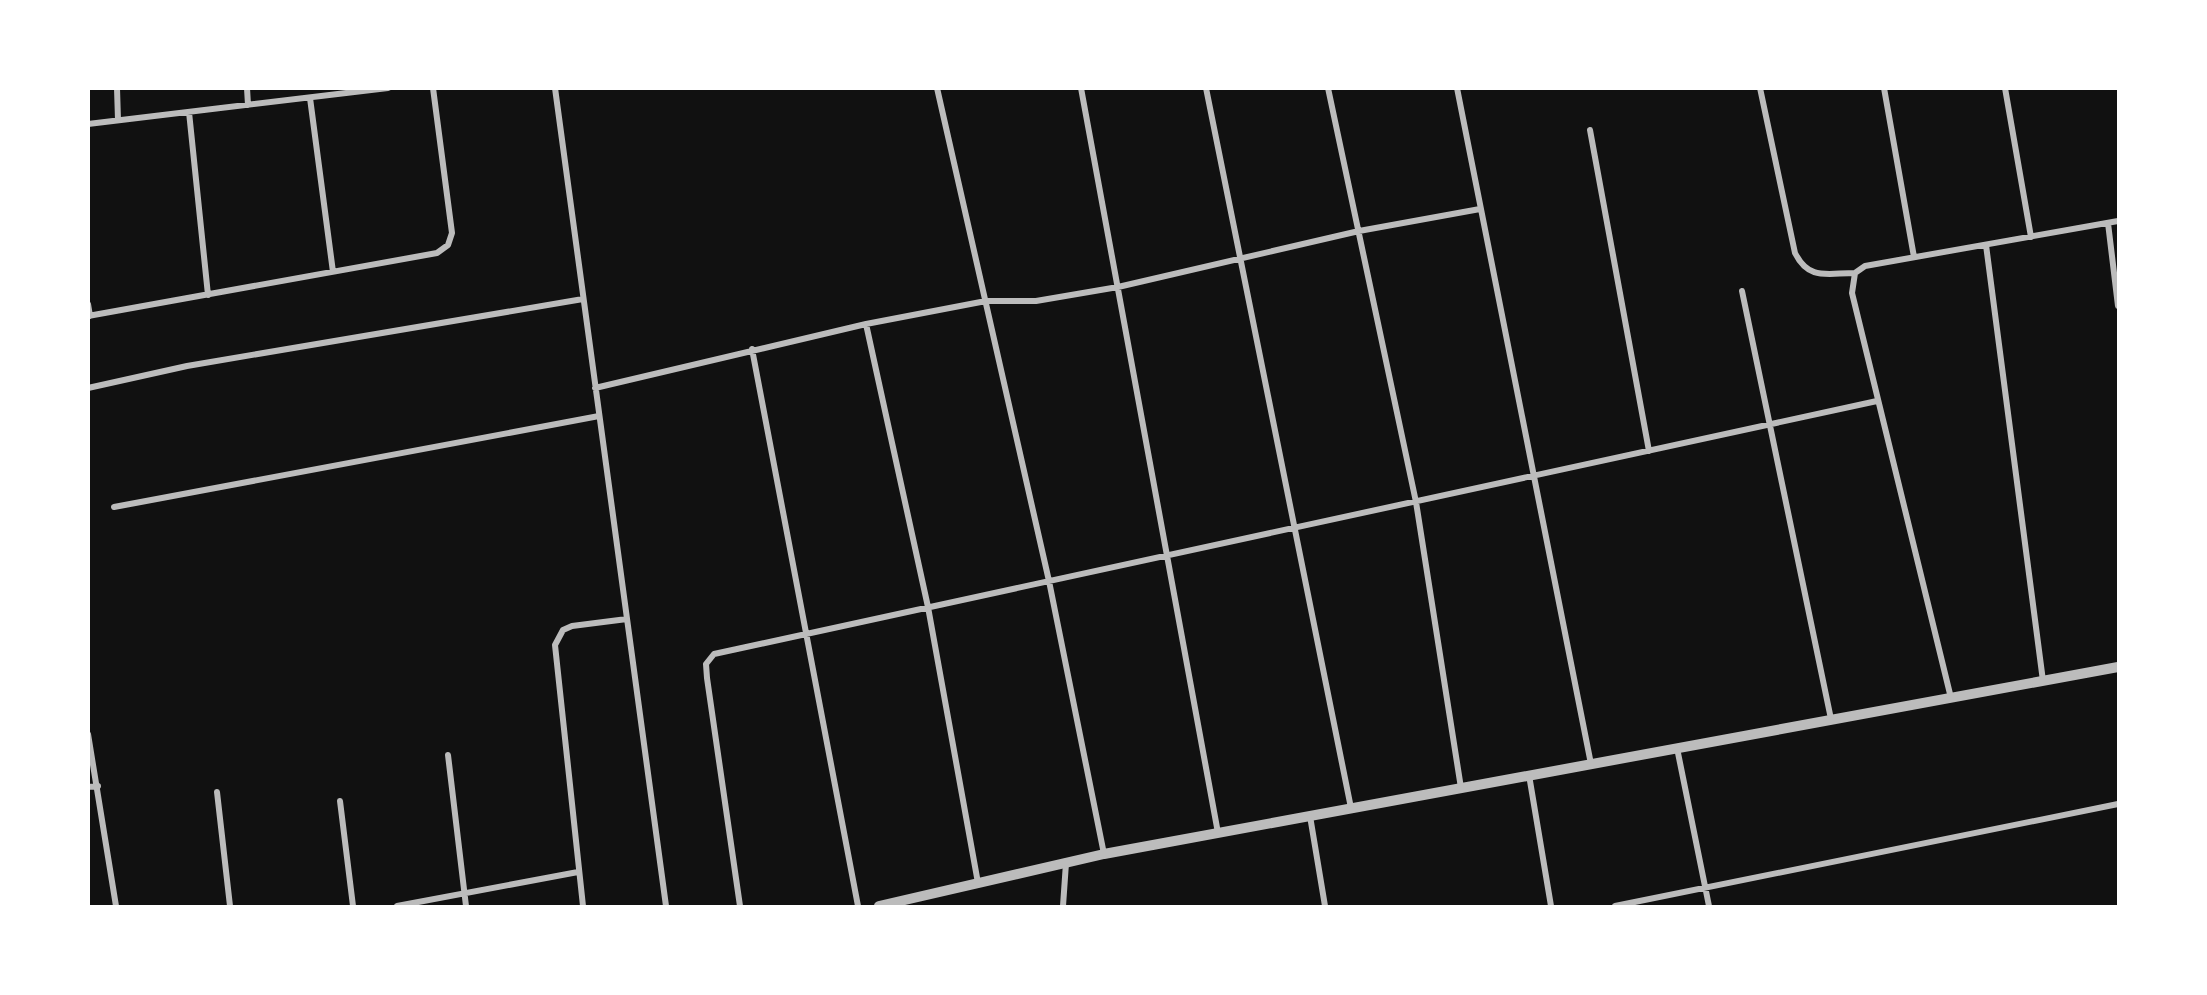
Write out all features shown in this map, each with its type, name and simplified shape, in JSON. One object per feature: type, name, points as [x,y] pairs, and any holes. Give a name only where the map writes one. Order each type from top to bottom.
[{"type":"street","points":[[117,88],[118,120]]},
{"type":"street","points":[[247,88],[248,105]]},
{"type":"street","points":[[88,124],[387,88]]},
{"type":"street","points":[[88,304],[89,316],[437,253],[448,245],[452,233],[433,88]]},
{"type":"street","points":[[555,88],[666,906]]},
{"type":"street","points":[[937,88],[1049,581],[1104,854]]},
{"type":"street","points":[[1081,88],[1165,556],[1218,833]]},
{"type":"street","points":[[1206,88],[1351,808]]},
{"type":"street","points":[[1328,88],[1416,502],[1461,788]]},
{"type":"street","points":[[1457,88],[1591,764]]},
{"type":"street","points":[[1760,88],[1795,253],[1802,267],[1812,273],[1855,273],[1865,266],[2118,221]]},
{"type":"street","points":[[1884,88],[1914,257]]},
{"type":"street","points":[[2005,88],[2031,237]]},
{"type":"street","points":[[310,98],[333,272]]},
{"type":"street","points":[[189,112],[208,295]]},
{"type":"street","points":[[1590,130],[1649,451]]},
{"type":"street","points":[[595,388],[752,349],[866,324],[986,301],[1036,301],[1118,287],[1359,231],[1480,209]]},
{"type":"street","points":[[2108,223],[2118,306]]},
{"type":"street","points":[[1986,245],[2043,681]]},
{"type":"street","points":[[1855,273],[1852,292],[1951,698]]},
{"type":"street","points":[[1742,291],[1831,719]]},
{"type":"street","points":[[88,388],[199,364],[583,299]]},
{"type":"street","points":[[866,324],[928,607],[978,883]]},
{"type":"street","points":[[752,349],[858,906]]},
{"type":"street","points":[[740,906],[706,664],[714,654],[1878,401]]},
{"type":"street","points":[[114,507],[599,416]]},
{"type":"street","points":[[584,906],[578,872],[555,645],[563,630],[572,626],[627,619]]},
{"type":"street","points":[[879,906],[917,902],[978,883],[1104,854],[2118,667]]},
{"type":"street","points":[[88,734],[116,906]]},
{"type":"street","points":[[1677,748],[1708,906]]},
{"type":"street","points":[[448,755],[466,906]]},
{"type":"street","points":[[1528,775],[1551,906]]},
{"type":"street","points":[[88,788],[98,786]]},
{"type":"street","points":[[216,792],[230,906]]},
{"type":"street","points":[[340,801],[353,906]]},
{"type":"street","points":[[1615,906],[2118,804]]},
{"type":"street","points":[[1310,816],[1325,906]]},
{"type":"street","points":[[1064,906],[1066,863]]},
{"type":"street","points":[[397,906],[578,872]]}]
